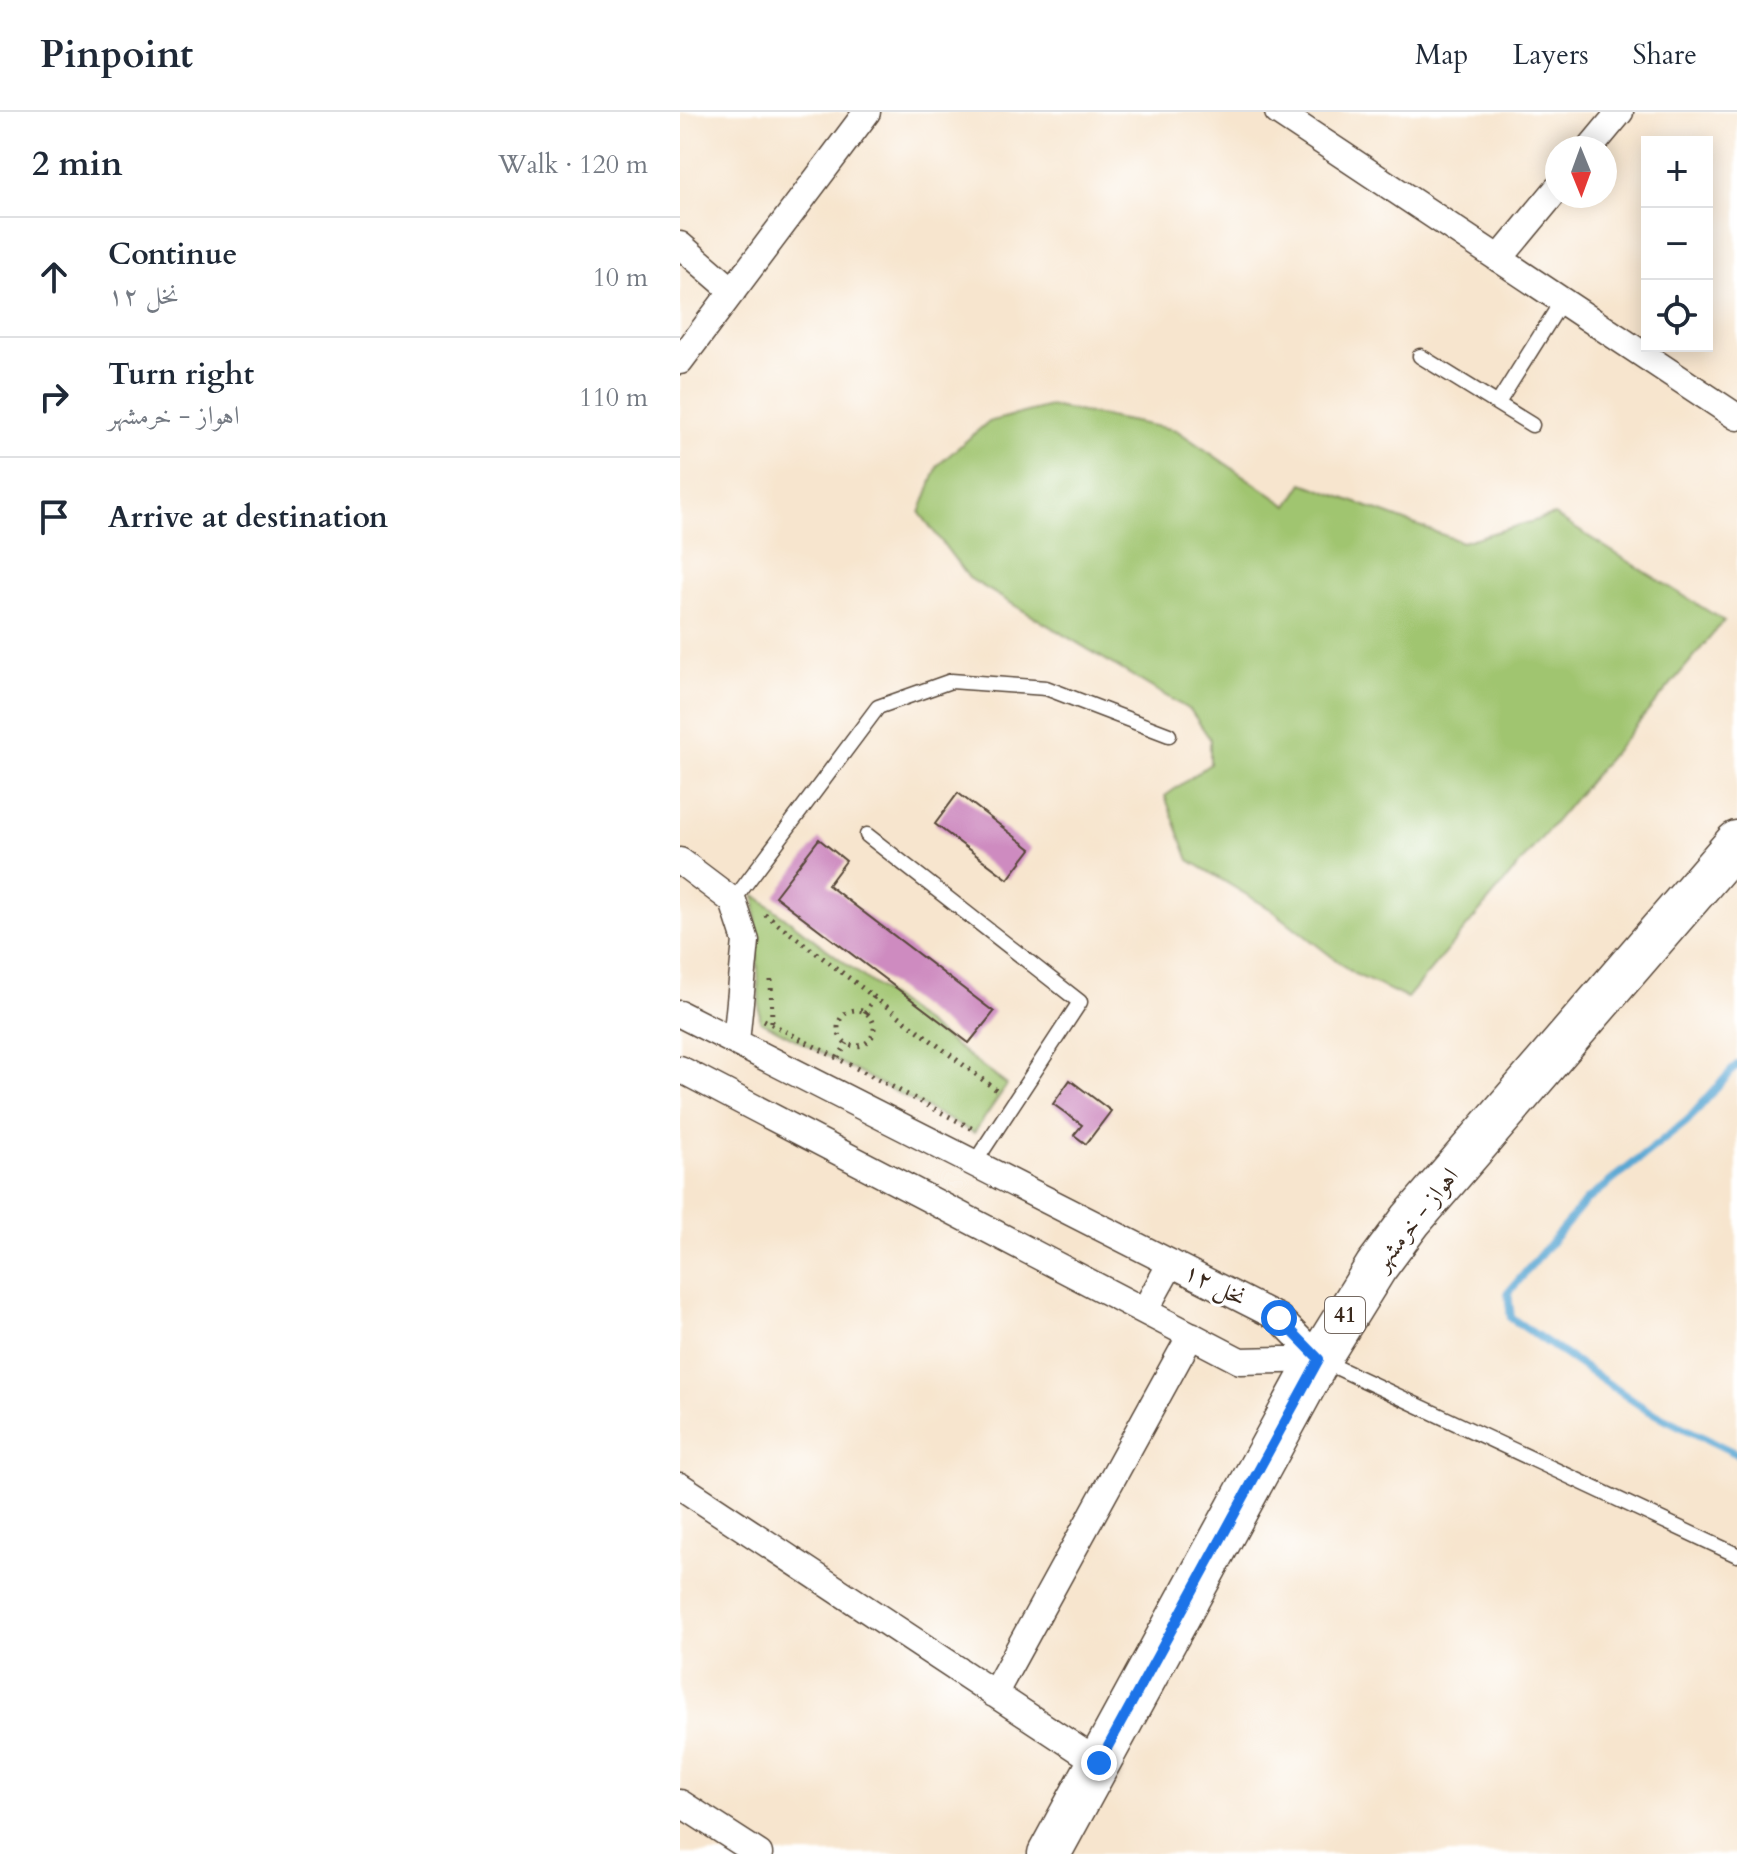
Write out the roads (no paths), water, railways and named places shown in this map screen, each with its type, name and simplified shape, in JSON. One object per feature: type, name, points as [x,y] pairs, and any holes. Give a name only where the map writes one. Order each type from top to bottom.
[{"type":"main road","name":"اهواز - خرمشهر","points":[[1049,1854],[1319,1359],[1376,1267],[1411,1220],[1737,842]]},
{"type":"street","points":[[680,361],[867,112]]},
{"type":"street","points":[[1278,112],[1737,417]]},
{"type":"street","points":[[1600,136],[1620,112]]},
{"type":"street","points":[[1499,259],[1545,203]]},
{"type":"street","points":[[680,245],[733,291]]},
{"type":"street","points":[[680,861],[733,901],[746,941],[736,1042]]},
{"type":"street","name":"نخل ۱۲","points":[[680,1014],[1279,1318],[1319,1359]]},
{"type":"street","points":[[680,1069],[1240,1361],[1319,1359]]},
{"type":"street","points":[[1145,1310],[1171,1263]]},
{"type":"street","points":[[994,1694],[1191,1335]]},
{"type":"street","points":[[680,1486],[1099,1763]]},
{"type":"street","points":[[680,1803],[759,1854]]},
{"type":"lane","points":[[1498,403],[1562,301]]},
{"type":"lane","points":[[1420,356],[1532,425]]},
{"type":"lane","points":[[733,901],[878,707],[951,681],[1046,688],[1169,735]]},
{"type":"lane","points":[[867,835],[1080,1002],[975,1162]]},
{"type":"lane","points":[[1319,1359],[1737,1555]]},
{"type":"waterway","points":[[1737,1065],[1687,1121],[1586,1201],[1508,1293],[1511,1318],[1647,1410],[1737,1454]]}]
